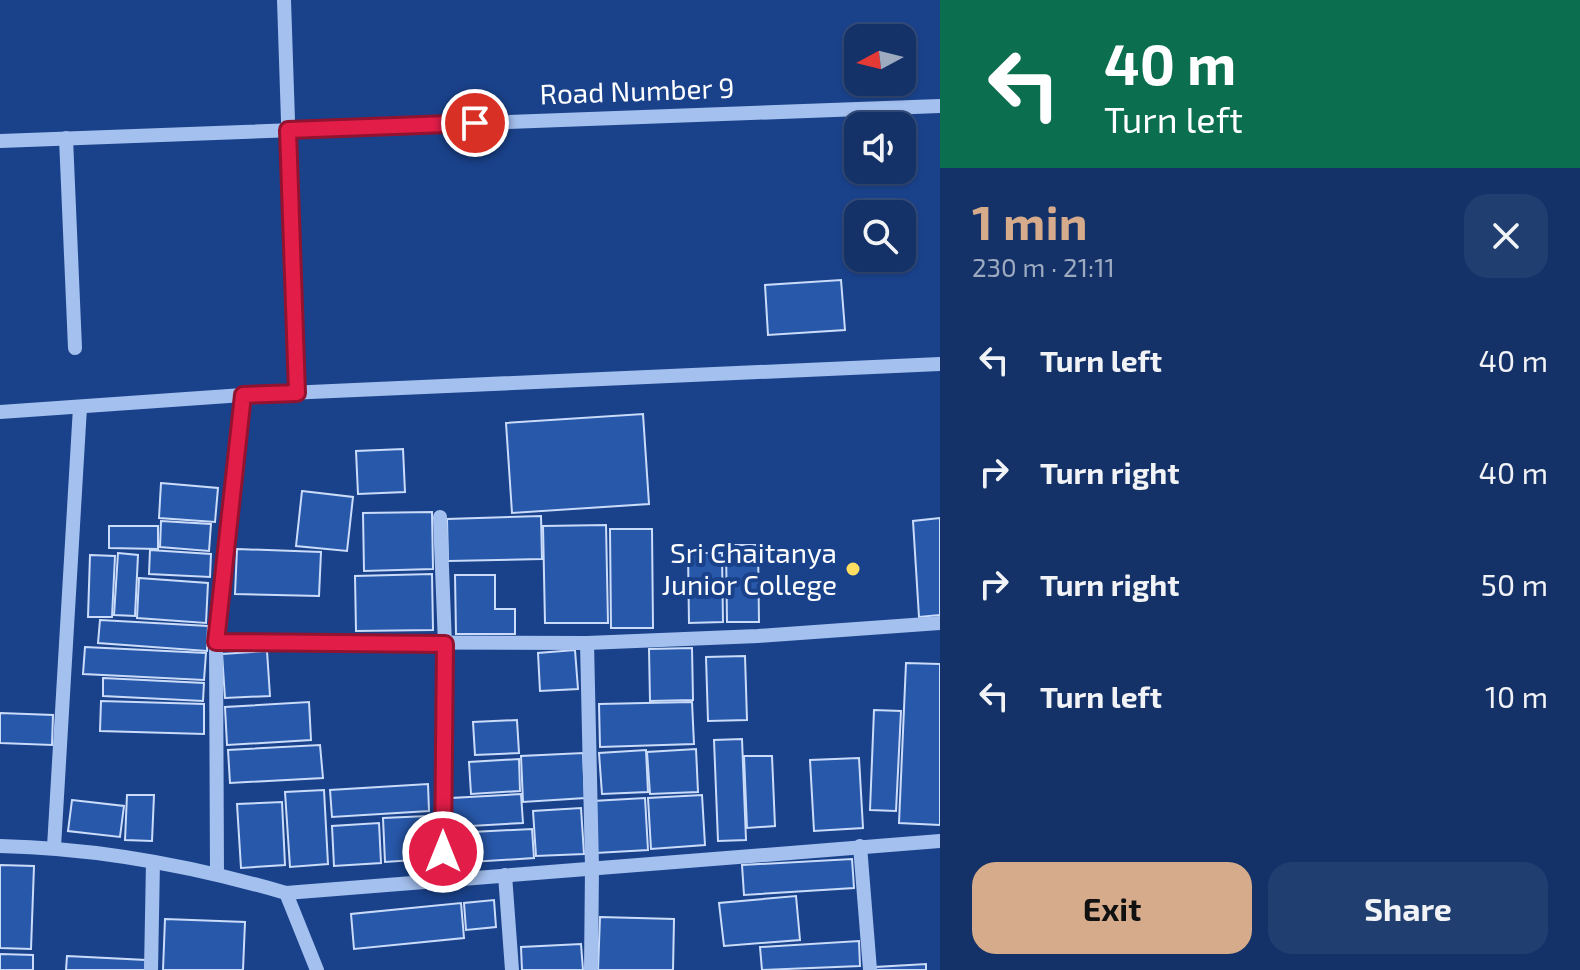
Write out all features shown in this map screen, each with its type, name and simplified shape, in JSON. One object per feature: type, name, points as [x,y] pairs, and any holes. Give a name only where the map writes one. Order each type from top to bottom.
[{"type":"street","points":[[284,0],[297,393]]},
{"type":"street","name":"Road Number 9","points":[[0,141],[940,106]]},
{"type":"street","points":[[66,138],[75,348]]},
{"type":"street","points":[[1,408],[80,407],[243,395],[940,364]]},
{"type":"street","points":[[217,873],[216,642],[243,395]]},
{"type":"street","points":[[54,847],[80,407]]},
{"type":"street","points":[[440,517],[445,644],[443,881]]},
{"type":"street","points":[[216,642],[587,643],[758,636],[940,623]]},
{"type":"street","points":[[587,643],[591,970]]},
{"type":"street","points":[[0,846],[54,847],[153,862],[217,873],[286,893],[940,841]]},
{"type":"street","points":[[860,846],[870,970]]},
{"type":"street","points":[[151,970],[153,862]]},
{"type":"street","points":[[505,875],[512,970]]},
{"type":"street","points":[[286,893],[317,970]]},
{"type":"building","points":[[841,280],[845,330],[768,335],[765,285]]},
{"type":"building","points":[[643,414],[649,504],[512,513],[506,423]]},
{"type":"building","points":[[403,449],[405,492],[358,494],[356,451]]},
{"type":"building","points":[[161,483],[218,488],[215,522],[159,518]]},
{"type":"building","points":[[302,491],[353,497],[347,551],[296,546]]},
{"type":"building","points":[[432,512],[433,569],[364,571],[363,513]]},
{"type":"building","points":[[541,516],[542,559],[448,561],[447,519]]},
{"type":"building","points":[[940,518],[940,615],[919,617],[913,521]]},
{"type":"building","points":[[161,521],[211,524],[209,551],[160,547]]},
{"type":"building","points":[[606,525],[608,623],[545,623],[543,526]]},
{"type":"building","points":[[109,526],[158,526],[158,549],[109,548]]},
{"type":"building","points":[[610,529],[652,529],[653,628],[611,628]]},
{"type":"building","points":[[726,545],[758,545],[759,622],[727,622]]},
{"type":"building","points":[[237,549],[321,552],[319,596],[235,594]]},
{"type":"building","points":[[150,550],[211,554],[210,577],[149,574]]},
{"type":"building","points":[[118,553],[138,555],[135,616],[114,615]]},
{"type":"building","points":[[688,553],[722,553],[723,622],[689,623]]},
{"type":"building","points":[[90,555],[115,556],[112,617],[88,617]]},
{"type":"building","points":[[432,574],[433,630],[356,631],[355,576]]},
{"type":"building","points":[[455,575],[495,575],[495,609],[515,609],[515,634],[456,634]]},
{"type":"building","points":[[139,578],[208,583],[206,623],[137,618]]},
{"type":"building","points":[[100,620],[208,626],[207,651],[98,643]]},
{"type":"building","points":[[85,647],[206,653],[204,680],[83,674]]},
{"type":"building","points":[[692,648],[693,700],[650,701],[649,649]]},
{"type":"building","points":[[575,650],[578,689],[540,691],[538,653]]},
{"type":"building","points":[[267,651],[270,696],[225,698],[222,654]]},
{"type":"building","points":[[745,656],[747,720],[708,721],[706,657]]},
{"type":"building","points":[[906,663],[940,664],[940,825],[899,823]]},
{"type":"building","points":[[103,678],[204,683],[203,701],[103,696]]},
{"type":"building","points":[[101,701],[204,704],[204,734],[100,731]]},
{"type":"building","points":[[309,702],[311,740],[227,745],[225,707]]},
{"type":"building","points":[[692,702],[694,744],[600,747],[599,704]]},
{"type":"building","points":[[874,710],[901,711],[896,811],[870,810]]},
{"type":"building","points":[[0,713],[53,715],[52,745],[0,743]]},
{"type":"building","points":[[517,720],[519,753],[475,755],[473,722]]},
{"type":"building","points":[[742,739],[746,840],[718,841],[714,740]]},
{"type":"building","points":[[320,745],[323,778],[230,783],[228,750]]},
{"type":"building","points":[[696,749],[698,792],[650,794],[647,752]]},
{"type":"building","points":[[646,750],[648,792],[602,794],[599,753]]},
{"type":"building","points":[[583,753],[585,798],[523,802],[521,756]]},
{"type":"building","points":[[744,756],[772,756],[775,826],[747,828]]},
{"type":"building","points":[[859,758],[863,828],[814,831],[810,760]]},
{"type":"building","points":[[519,759],[520,791],[471,794],[469,762]]},
{"type":"building","points":[[428,784],[429,811],[332,817],[330,790]]},
{"type":"building","points":[[324,790],[328,864],[290,867],[285,792]]},
{"type":"building","points":[[521,794],[523,823],[453,827],[451,798]]},
{"type":"building","points":[[127,795],[154,795],[152,841],[125,840]]},
{"type":"building","points":[[702,795],[705,845],[651,849],[648,798]]},
{"type":"building","points":[[645,798],[648,850],[596,853],[593,801]]},
{"type":"building","points":[[72,800],[124,806],[120,837],[68,831]]},
{"type":"building","points":[[282,802],[285,865],[241,868],[237,804]]},
{"type":"building","points":[[581,808],[584,854],[536,856],[533,811]]},
{"type":"building","points":[[428,816],[430,859],[385,862],[383,818]]},
{"type":"building","points":[[379,823],[381,863],[334,866],[332,826]]},
{"type":"building","points":[[532,829],[534,858],[455,863],[453,833]]},
{"type":"building","points":[[852,859],[854,888],[744,895],[742,865]]},
{"type":"building","points":[[0,865],[34,866],[31,949],[0,948]]},
{"type":"building","points":[[796,896],[800,940],[724,946],[719,903]]},
{"type":"building","points":[[494,900],[496,927],[466,930],[464,903]]},
{"type":"building","points":[[461,903],[464,938],[354,949],[351,914]]},
{"type":"building","points":[[600,917],[674,919],[673,970],[598,970]]},
{"type":"building","points":[[165,919],[245,922],[243,970],[163,970]]},
{"type":"building","points":[[859,941],[860,966],[762,970],[760,947]]},
{"type":"building","points":[[581,944],[583,970],[522,970],[521,947]]},
{"type":"building","points":[[0,954],[33,955],[33,970],[0,970]]},
{"type":"building","points":[[67,956],[146,960],[145,970],[66,970]]},
{"type":"building","points":[[926,964],[926,970],[875,970],[875,967]]},
{"type":"place","name":"Sri Chaitanya Junior College","points":[[853,569]]},
{"type":"route","points":[[443,852],[445,644],[216,642],[243,395],[297,393],[288,130],[475,123]]}]
